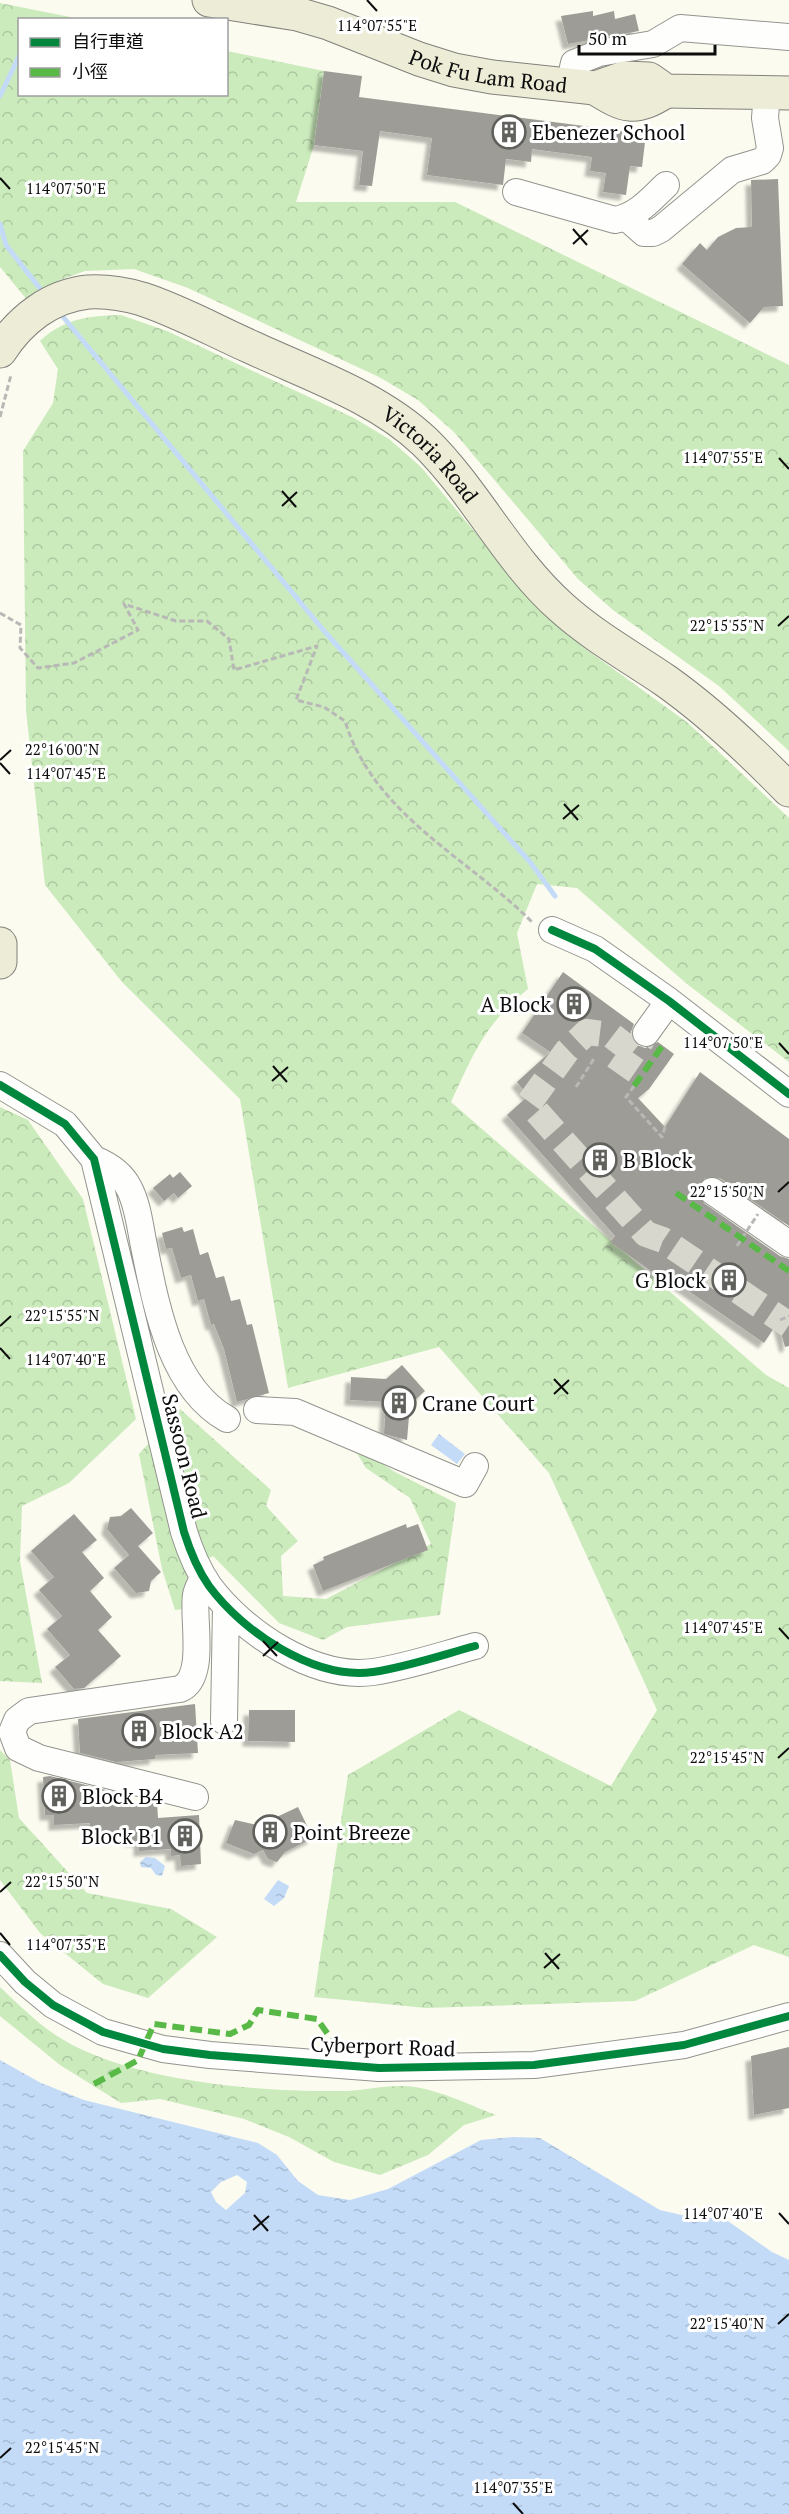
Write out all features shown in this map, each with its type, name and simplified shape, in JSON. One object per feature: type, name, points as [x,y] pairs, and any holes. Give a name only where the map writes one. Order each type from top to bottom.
[{"type":"main road","name":"Pok Fu Lam Road","points":[[209,0],[300,7],[328,23],[418,59],[454,70],[582,87],[619,103],[646,104],[666,91],[778,93]]},
{"type":"main road","name":"Victoria Road","points":[[10,349],[45,306],[74,294],[90,292],[125,295],[171,311],[326,381],[381,411],[408,429],[439,456],[518,561],[549,596],[577,621],[690,699],[734,736],[789,790]]},
{"type":"main road","points":[[0,944],[0,962]]},
{"type":"street","points":[[582,87],[574,63],[599,53],[653,44],[680,28],[789,37]]},
{"type":"street","points":[[627,218],[644,233],[653,233],[661,229],[732,170],[762,161],[768,155],[770,148],[765,118],[778,93]]},
{"type":"street","points":[[516,192],[615,220],[627,218],[641,209],[666,185]]},
{"type":"street","points":[[544,928],[595,948],[669,1001],[789,1094]]},
{"type":"street","points":[[646,1033],[669,1001]]},
{"type":"street","name":"Sassoon Road","points":[[0,1085],[65,1124],[94,1160],[184,1532],[203,1577],[226,1606],[266,1638],[303,1662],[335,1671],[372,1672],[476,1646]]},
{"type":"street","points":[[94,1160],[114,1170],[129,1186],[157,1300],[174,1352],[198,1398],[227,1419]]},
{"type":"street","points":[[712,1191],[789,1244]]},
{"type":"street","points":[[257,1410],[295,1412],[465,1484],[475,1466]]},
{"type":"street","points":[[195,1797],[39,1758],[18,1748],[12,1732],[17,1720],[29,1711],[180,1689],[187,1685],[196,1664],[196,1595],[203,1577]]},
{"type":"street","points":[[224,1721],[226,1606]]},
{"type":"street","name":"Cyberport Road","points":[[0,1955],[24,1982],[53,2005],[103,2032],[163,2049],[222,2056],[378,2068],[534,2065],[684,2045],[789,2016]]},
{"type":"path","points":[[0,417],[10,349]]},
{"type":"path","points":[[0,613],[21,625],[20,648],[38,668],[74,663],[138,630],[124,604],[176,621],[207,621],[229,639],[234,670],[317,646],[296,700],[324,707],[345,721],[352,741],[369,771],[401,813],[444,850],[544,928]]},
{"type":"path","points":[[576,1087],[595,1057]]},
{"type":"path","points":[[634,1086],[626,1097],[662,1137],[665,1127]]},
{"type":"path","points":[[737,1246],[758,1214]]},
{"type":"path","points":[[780,1320],[789,1316]]},
{"type":"green space","points":[[0,3],[75,18],[18,18],[18,96],[228,96],[228,51],[324,71],[314,145],[296,202],[455,202],[789,365],[789,751],[719,686],[613,610],[578,579],[454,432],[418,400],[379,377],[188,288],[134,269],[85,271],[60,280],[28,301],[0,267]]},
{"type":"green space","points":[[121,315],[167,331],[354,418],[389,439],[421,467],[546,615],[583,647],[688,723],[789,818],[789,1062],[687,984],[577,888],[537,884],[517,933],[528,989],[490,1028],[474,1054],[451,1102],[766,1375],[789,1388],[789,1957],[754,1945],[635,2001],[426,2008],[314,1997],[348,1775],[459,1710],[611,1786],[657,1710],[549,1473],[439,1347],[288,1388],[240,1099],[122,982],[45,885],[26,710],[23,451],[53,403],[58,369],[40,341],[58,327],[68,323],[99,316]]},
{"type":"green space","points":[[0,1107],[28,1120],[83,1199],[136,1419],[69,1483],[22,1506],[20,1561],[42,1683],[0,1681]]},
{"type":"green space","points":[[180,1409],[271,1490],[266,1506],[298,1541],[281,1556],[283,1596],[326,1599],[431,1544],[410,1498],[366,1468],[351,1444],[395,1472],[456,1503],[440,1615],[347,1627],[323,1640],[279,1623],[213,1556],[187,1571],[190,1608],[175,1610],[162,1569],[139,1454]]},
{"type":"green space","points":[[0,1750],[10,1760],[19,1818],[87,1893],[171,1909],[217,1937],[148,1998],[103,1984],[40,1933],[0,1880]]},
{"type":"green space","points":[[0,1987],[38,2022],[62,2039],[91,2054],[160,2075],[198,2082],[309,2091],[417,2087],[451,2097],[496,2115],[464,2125],[428,2155],[380,2175],[334,2162],[289,2137],[244,2119],[160,2099],[121,2103],[60,2065],[0,2016]]},
{"type":"water","points":[[439,1434],[465,1454],[457,1464],[431,1445]]},
{"type":"water","points":[[146,1857],[155,1858],[165,1866],[162,1876],[156,1875],[151,1868],[141,1867],[140,1862]]},
{"type":"water","points":[[278,1880],[289,1886],[284,1898],[274,1906],[264,1899]]},
{"type":"water","points":[[0,2060],[41,2083],[84,2100],[258,2143],[277,2155],[298,2181],[318,2195],[350,2200],[388,2189],[481,2140],[513,2137],[540,2138],[660,2210],[686,2216],[725,2219],[772,2252],[789,2260],[789,2514],[0,2514]],"holes":[[[237,2175],[247,2182],[245,2193],[226,2210],[216,2202],[211,2192],[221,2182]]]},
{"type":"building","points":[[593,11],[593,16],[614,11],[615,19],[635,14],[639,31],[568,44],[561,16]]},
{"type":"building","name":"Ebenezer School","points":[[324,71],[362,76],[359,97],[646,134],[642,167],[630,166],[626,195],[603,192],[606,173],[590,171],[592,157],[532,149],[531,162],[506,159],[503,185],[427,175],[432,138],[380,131],[372,186],[359,185],[363,151],[314,145]]},
{"type":"building","points":[[778,179],[783,306],[764,307],[750,323],[682,264],[700,243],[707,250],[718,237],[736,228],[752,227],[751,180]]},
{"type":"building","points":[[563,972],[634,1024],[631,1032],[637,1045],[645,1048],[658,1042],[674,1054],[649,1089],[638,1098],[665,1127],[700,1072],[789,1139],[789,1226],[720,1178],[705,1178],[697,1190],[704,1203],[780,1256],[789,1259],[789,1346],[785,1347],[778,1322],[764,1343],[661,1272],[658,1276],[610,1242],[615,1236],[507,1115],[528,1096],[517,1082],[550,1052],[522,1033]]},
{"type":"building","points":[[180,1172],[192,1186],[178,1198],[174,1193],[164,1201],[153,1188],[170,1174],[173,1178]]},
{"type":"building","points":[[182,1227],[184,1232],[193,1229],[200,1255],[208,1252],[216,1278],[224,1276],[231,1301],[240,1299],[247,1325],[252,1324],[269,1393],[237,1402],[224,1349],[214,1324],[211,1325],[204,1299],[198,1301],[191,1275],[181,1278],[172,1248],[166,1249],[162,1233]]},
{"type":"building","name":"Crane Court","points":[[402,1365],[425,1391],[410,1405],[407,1440],[384,1434],[386,1402],[350,1400],[351,1377],[386,1379]]},
{"type":"building","points":[[131,1508],[153,1533],[138,1546],[161,1572],[151,1581],[149,1591],[136,1593],[114,1568],[129,1555],[107,1529],[110,1517],[121,1516]]},
{"type":"building","points":[[74,1514],[97,1540],[82,1552],[104,1578],[90,1591],[112,1617],[98,1630],[121,1656],[84,1688],[74,1689],[55,1667],[70,1655],[47,1629],[62,1616],[39,1590],[54,1577],[31,1551]]},
{"type":"building","points":[[406,1524],[407,1528],[418,1524],[428,1550],[323,1591],[313,1565],[324,1560],[323,1557]]},
{"type":"building","points":[[195,1704],[198,1753],[155,1755],[155,1759],[116,1762],[80,1753],[78,1719]]},
{"type":"building","points":[[249,1710],[295,1710],[295,1742],[248,1741]]},
{"type":"building","points":[[50,1776],[118,1793],[118,1803],[157,1803],[158,1818],[199,1815],[201,1864],[181,1866],[180,1855],[171,1856],[171,1849],[139,1851],[139,1841],[130,1841],[130,1835],[99,1836],[99,1826],[90,1827],[90,1823],[54,1825],[54,1815],[45,1815],[43,1777]]},
{"type":"building","name":"Point Breeze","points":[[298,1807],[313,1838],[285,1852],[277,1862],[268,1859],[263,1850],[254,1854],[226,1843],[235,1820],[257,1825],[263,1820],[266,1822]]},
{"type":"building","points":[[789,2047],[789,2108],[754,2115],[751,2056]]},
{"type":"waterway","points":[[0,96],[18,58]]},
{"type":"waterway","points":[[0,224],[6,245],[45,295]]},
{"type":"waterway","points":[[59,312],[325,632],[530,862],[555,896]]},
{"type":"tunnel","points":[[633,1052],[611,1035],[587,1032],[567,1051],[529,1103],[646,1234],[663,1240],[789,1325]]},
{"type":"tunnel","points":[[618,1074],[643,1038]]},
{"type":"marked path","points":[[634,1086],[663,1045]]},
{"type":"marked path","points":[[676,1193],[789,1271]]},
{"type":"marked path","points":[[94,2084],[138,2060],[154,2024],[230,2034],[249,2025],[258,2010],[317,2019],[337,2047]]},
{"type":"cycle path","points":[[552,930],[595,949],[669,1001],[789,1094]]},
{"type":"cycle path","points":[[0,1085],[65,1124],[94,1159],[184,1532],[201,1573],[223,1603],[260,1636],[282,1649],[327,1668],[350,1672],[373,1672],[399,1667],[475,1646]]},
{"type":"cycle path","points":[[0,1955],[25,1982],[53,2005],[103,2032],[163,2049],[210,2055],[379,2068],[534,2065],[684,2045],[789,2016]]},
{"type":"place","name":"Ebenezer School","points":[[509,132]]},
{"type":"place","name":"A Block","points":[[574,1004]]},
{"type":"place","name":"B Block","points":[[600,1160]]},
{"type":"place","name":"G Block","points":[[729,1280]]},
{"type":"place","name":"Crane Court","points":[[399,1403]]},
{"type":"place","name":"Block A2","points":[[139,1731]]},
{"type":"place","name":"Block B4","points":[[59,1796]]},
{"type":"place","name":"Point Breeze","points":[[270,1832]]},
{"type":"place","name":"Block B1","points":[[185,1836]]}]
